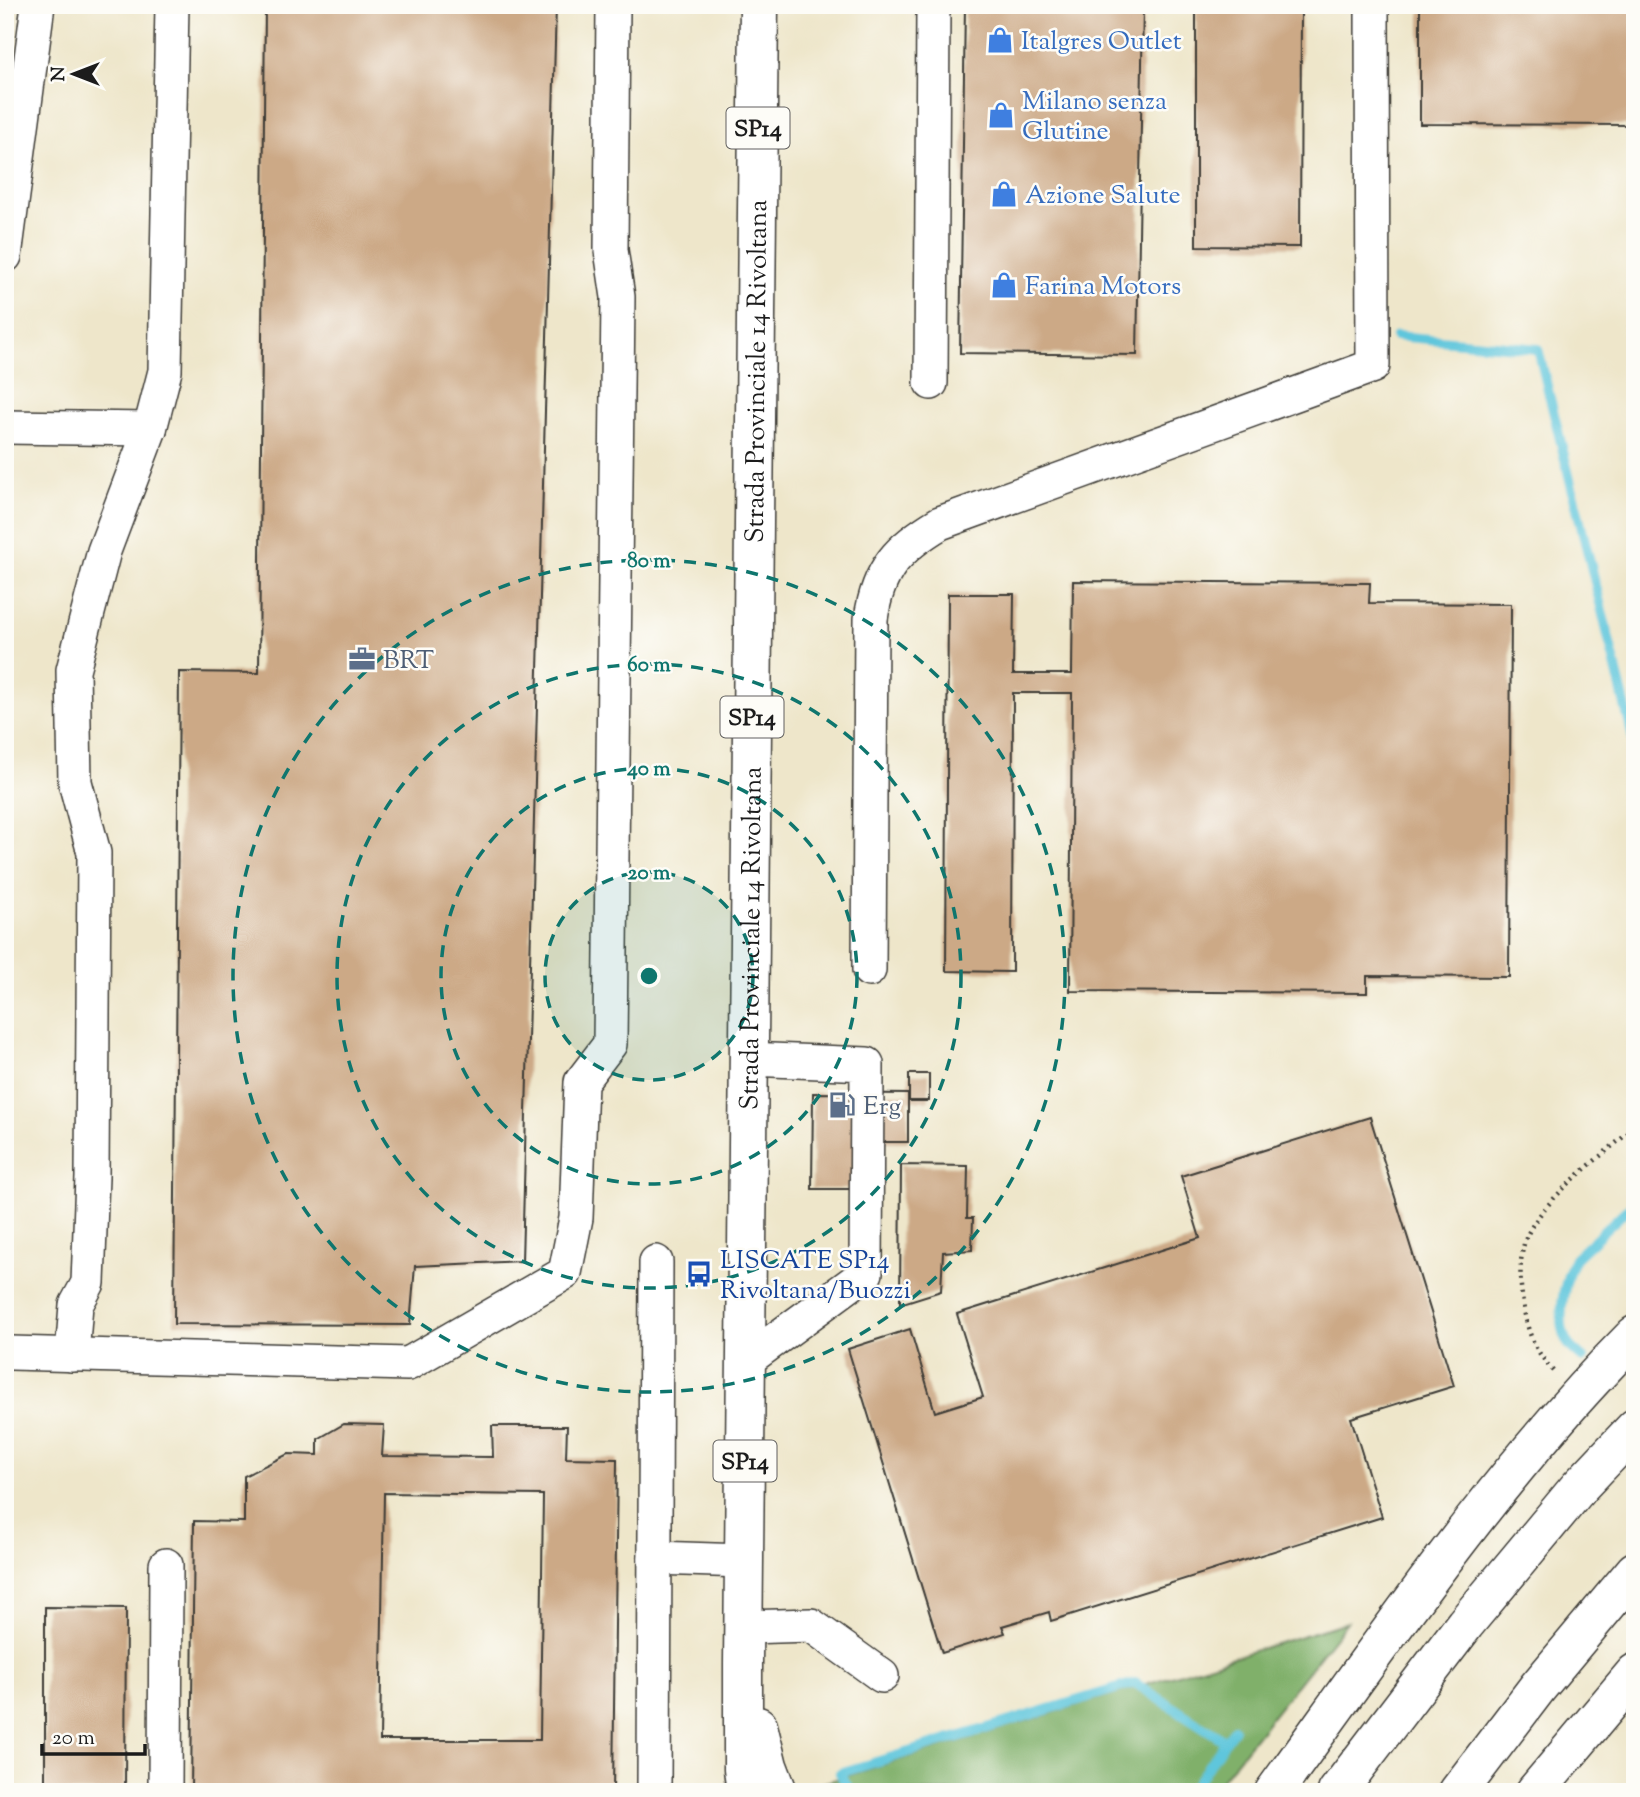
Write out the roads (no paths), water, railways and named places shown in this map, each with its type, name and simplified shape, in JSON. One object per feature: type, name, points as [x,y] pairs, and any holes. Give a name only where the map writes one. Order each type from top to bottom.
[{"type":"main road","name":"Strada Provinciale 14 Rivoltana","points":[[746,1792],[743,1769],[744,1561],[758,5]]},
{"type":"main road","points":[[1274,1792],[1417,1594],[1492,1498],[1539,1440],[1635,1335]]},
{"type":"main road","points":[[1337,1792],[1465,1624],[1579,1487],[1631,1431]]},
{"type":"main road","points":[[1458,1792],[1538,1687],[1635,1571]]},
{"type":"main road","name":"Strada Provinciale 14 Rivoltana","points":[[744,1645],[768,1766],[778,1792]]},
{"type":"main road","points":[[1535,1792],[1635,1673]]},
{"type":"main road","points":[[1547,1792],[1591,1724]]},
{"type":"street","points":[[5,256],[38,5]]},
{"type":"street","points":[[72,1355],[76,1305],[88,1283],[92,1177],[94,853],[75,782],[73,670],[104,551],[150,429],[166,371],[172,5]]},
{"type":"street","points":[[11,1353],[408,1364],[565,1273],[576,1217],[581,1082],[610,1044],[618,311],[611,250],[614,5]]},
{"type":"street","points":[[931,383],[933,5]]},
{"type":"street","points":[[869,970],[871,619],[879,582],[897,555],[940,523],[1373,366],[1372,5]]},
{"type":"street","points":[[5,427],[150,429]]},
{"type":"street","points":[[746,1361],[866,1273],[867,1064],[749,1059]]},
{"type":"street","points":[[653,1792],[656,1262]]},
{"type":"street","points":[[655,1558],[744,1561]]},
{"type":"street","points":[[165,1792],[166,1565]]},
{"type":"street","points":[[744,1645],[811,1625],[882,1676]]},
{"type":"waterway","points":[[1396,336],[1538,349],[1635,746]]},
{"type":"waterway","points":[[1583,1358],[1570,1346],[1563,1333],[1563,1299],[1568,1276],[1575,1258],[1635,1202]]},
{"type":"waterway","points":[[851,1792],[840,1773],[1135,1683],[1225,1741]]},
{"type":"waterway","points":[[1190,1792],[1234,1729]]},
{"type":"place","name":"Italgres Outlet","points":[[1000,40]]},
{"type":"place","name":"Milano senza Glutine","points":[[1001,115]]},
{"type":"place","name":"Azione Salute","points":[[1004,194]]},
{"type":"place","name":"Farina Motors","points":[[1004,285]]},
{"type":"place","name":"BRT","points":[[362,659]]},
{"type":"place","name":"Erg","points":[[842,1105]]},
{"type":"place","name":"LISCATE SP14 Rivoltana/Buozzi","points":[[699,1274]]}]
